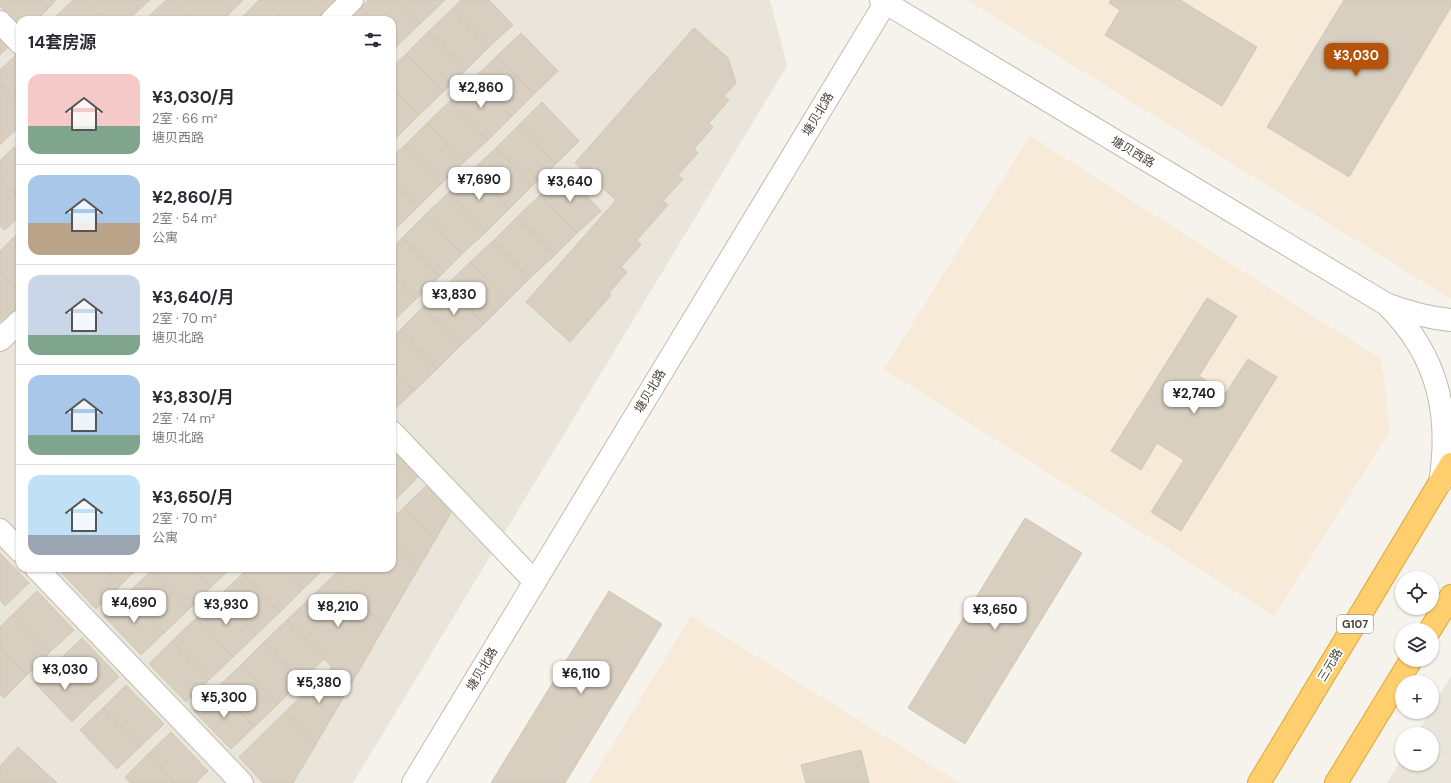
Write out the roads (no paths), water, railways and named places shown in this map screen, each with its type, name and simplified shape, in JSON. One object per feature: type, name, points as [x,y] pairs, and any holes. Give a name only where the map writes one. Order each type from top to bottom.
[{"type":"highway","name":"三元路","points":[[1258,783],[1451,464]]},
{"type":"highway","points":[[1434,623],[1451,596]]},
{"type":"highway","points":[[1336,783],[1407,667]]},
{"type":"street","points":[[336,16],[352,0]]},
{"type":"street","name":"塘贝西路","points":[[885,1],[1386,304]]},
{"type":"street","name":"塘贝北路","points":[[413,783],[885,1]]},
{"type":"street","points":[[0,22],[16,38]]},
{"type":"street","points":[[1386,304],[1406,312],[1451,320]]},
{"type":"street","points":[[1386,304],[1400,318],[1423,351],[1440,391],[1444,414],[1445,437],[1444,460],[1440,483]]},
{"type":"street","points":[[0,340],[16,325]]},
{"type":"street","points":[[396,436],[535,582]]},
{"type":"street","points":[[0,530],[16,547]]},
{"type":"street","points":[[40,572],[242,783]]}]
